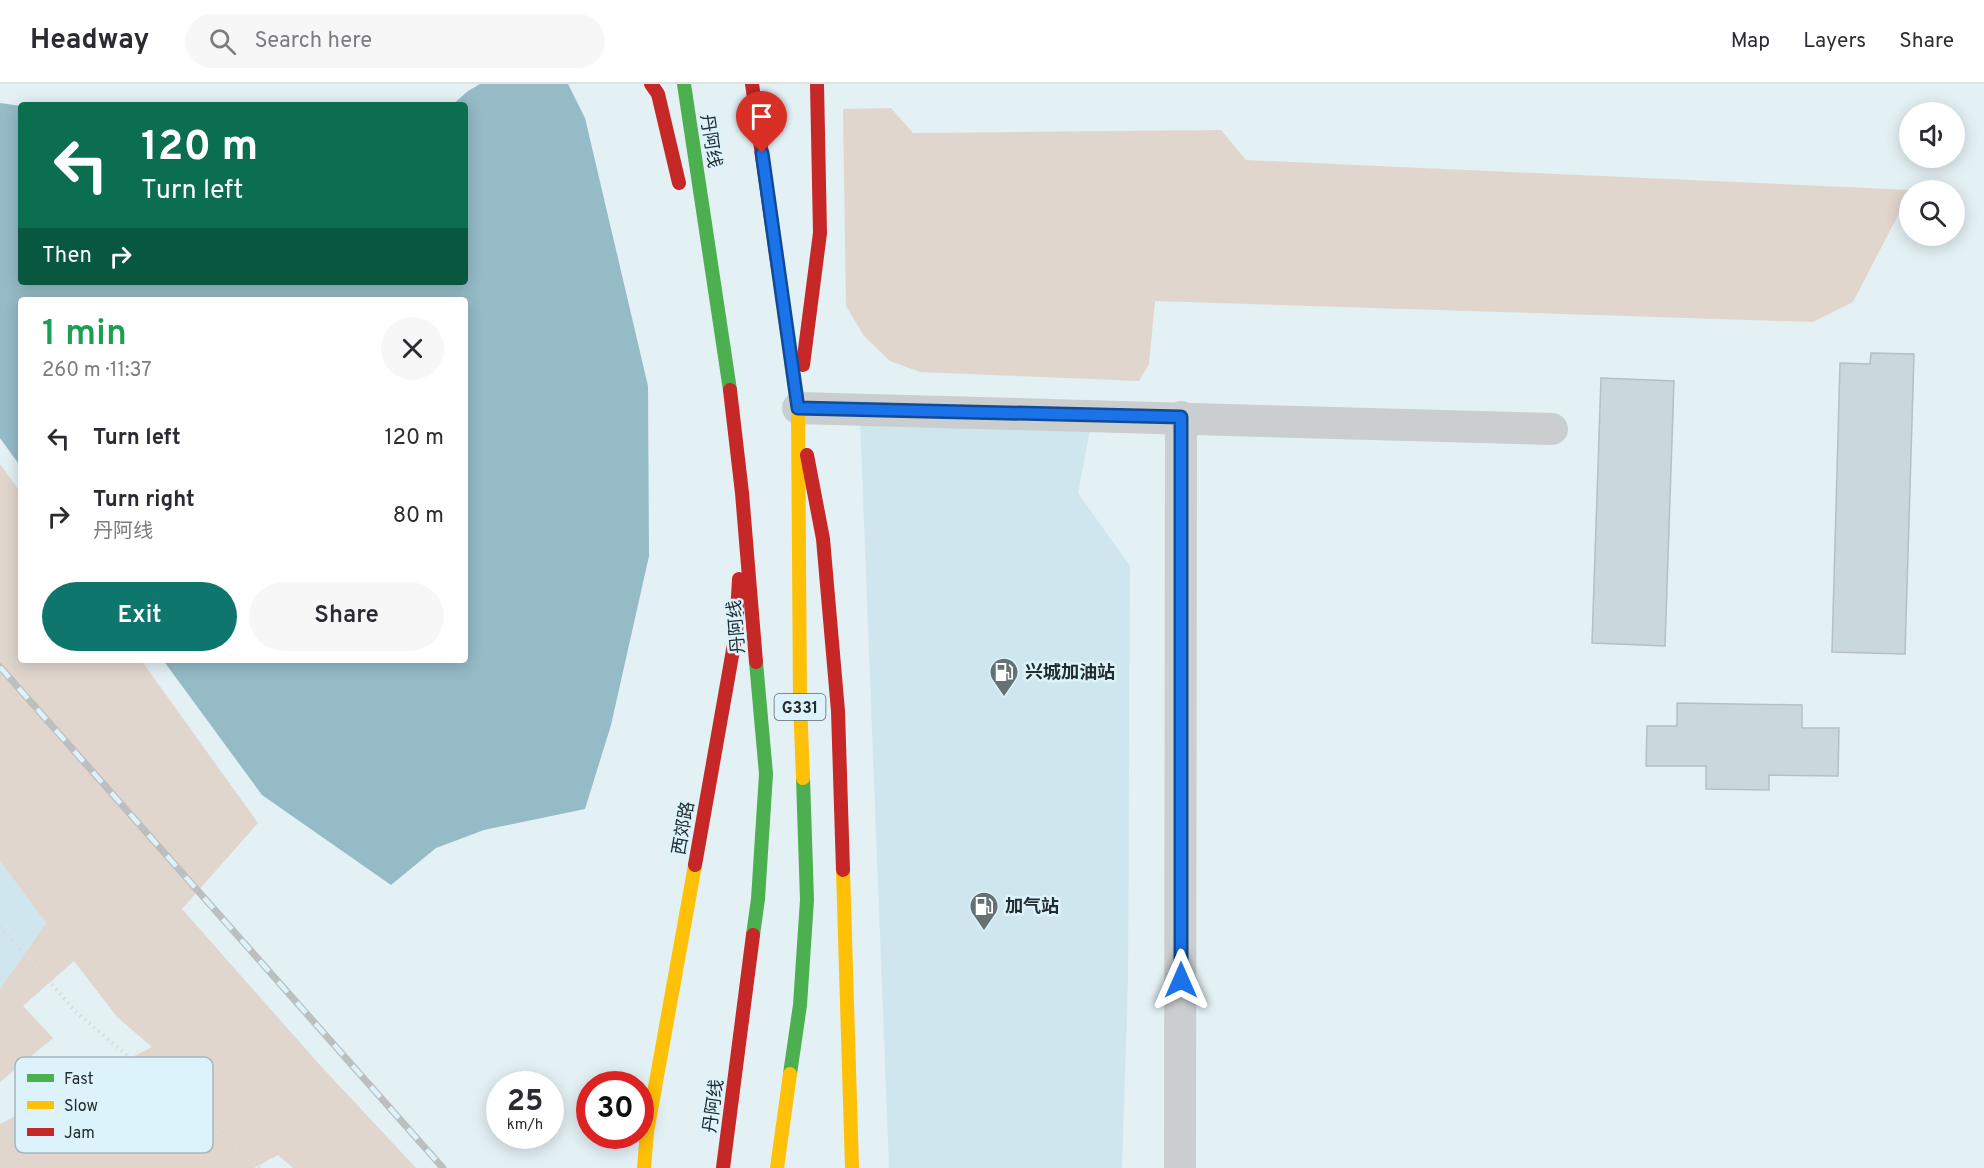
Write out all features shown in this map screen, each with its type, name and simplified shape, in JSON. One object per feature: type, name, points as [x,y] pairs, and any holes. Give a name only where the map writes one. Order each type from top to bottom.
[{"type":"main road","points":[[651,84],[658,94],[683,199]]},
{"type":"main road","name":"丹阿线","points":[[684,84],[733,408],[766,774],[758,899],[723,1168]]},
{"type":"main road","name":"G331","points":[[752,84],[798,408],[800,702],[807,900],[800,1005],[777,1168]]},
{"type":"main road","points":[[817,84],[820,233],[798,408],[823,539],[838,711],[852,1168]]},
{"type":"main road","points":[[694,245],[733,408]]},
{"type":"main road","name":"西郊路","points":[[644,1168],[647,1132],[736,633],[742,493]]},
{"type":"street","points":[[798,408],[1552,429]]},
{"type":"street","points":[[1180,1168],[1181,417]]},
{"type":"path","points":[[0,926],[76,1012],[129,1057]]},
{"type":"path","points":[[213,1128],[260,1168]]},
{"type":"shaded area","points":[[480,84],[568,84],[585,118],[648,386],[649,556],[611,725],[585,809],[484,830],[436,848],[391,885],[262,795],[165,663],[468,663],[468,297],[18,297],[18,463],[0,438],[0,103],[18,106],[18,285],[468,285],[468,102],[455,102]]},
{"type":"shaded area","points":[[891,108],[913,133],[1221,130],[1246,160],[1899,189],[1899,213],[1853,302],[1813,322],[1155,301],[1149,364],[1139,381],[920,372],[890,361],[864,336],[846,306],[843,109]]},
{"type":"shaded area","points":[[860,418],[1090,430],[1078,493],[1130,566],[1128,979],[1122,1168],[889,1168]]},
{"type":"shaded area","points":[[0,464],[18,489],[18,663],[143,663],[258,823],[182,909],[319,1064],[416,1168],[293,1168],[278,1155],[254,1168],[0,1168],[0,1124],[15,1116],[15,1153],[213,1153],[213,1057],[132,1057],[152,1047],[117,1017],[74,961],[23,1006],[53,1038],[30,1057],[15,1057],[15,1070],[0,1082],[0,989],[46,923],[0,861]]},
{"type":"shaded area","points":[[0,861],[46,923],[0,989]]},
{"type":"building","points":[[1871,353],[1914,354],[1905,654],[1832,652],[1840,363],[1870,364]]},
{"type":"building","points":[[1601,378],[1674,381],[1665,646],[1592,643]]},
{"type":"building","points":[[1677,703],[1802,705],[1802,728],[1839,728],[1838,776],[1769,775],[1769,790],[1706,789],[1706,766],[1646,766],[1647,726],[1677,726]]},
{"type":"railway","points":[[0,667],[443,1168]]},
{"type":"traffic: fast","points":[[684,84],[730,390]]},
{"type":"traffic: fast","points":[[753,935],[758,899],[766,774],[756,662]]},
{"type":"traffic: fast","points":[[790,1074],[800,1005],[807,900],[803,778]]},
{"type":"traffic: slow","points":[[778,268],[798,408],[800,702],[803,778]]},
{"type":"traffic: slow","points":[[644,1168],[647,1132],[695,865]]},
{"type":"traffic: slow","points":[[843,870],[852,1168]]},
{"type":"traffic: slow","points":[[777,1168],[790,1074]]},
{"type":"traffic: jam","points":[[651,84],[658,94],[679,183]]},
{"type":"traffic: jam","points":[[752,84],[778,268]]},
{"type":"traffic: jam","points":[[803,365],[820,233],[817,84]]},
{"type":"traffic: jam","points":[[730,390],[742,493],[756,662]]},
{"type":"traffic: jam","points":[[807,455],[823,539],[838,711],[843,870]]},
{"type":"traffic: jam","points":[[695,865],[736,633],[739,579]]},
{"type":"traffic: jam","points":[[723,1168],[753,935]]},
{"type":"place","name":"兴城加油站","points":[[1004,698]]},
{"type":"place","name":"加气站","points":[[984,932]]},
{"type":"route","points":[[762,153],[798,408],[1181,417],[1181,980]]}]
